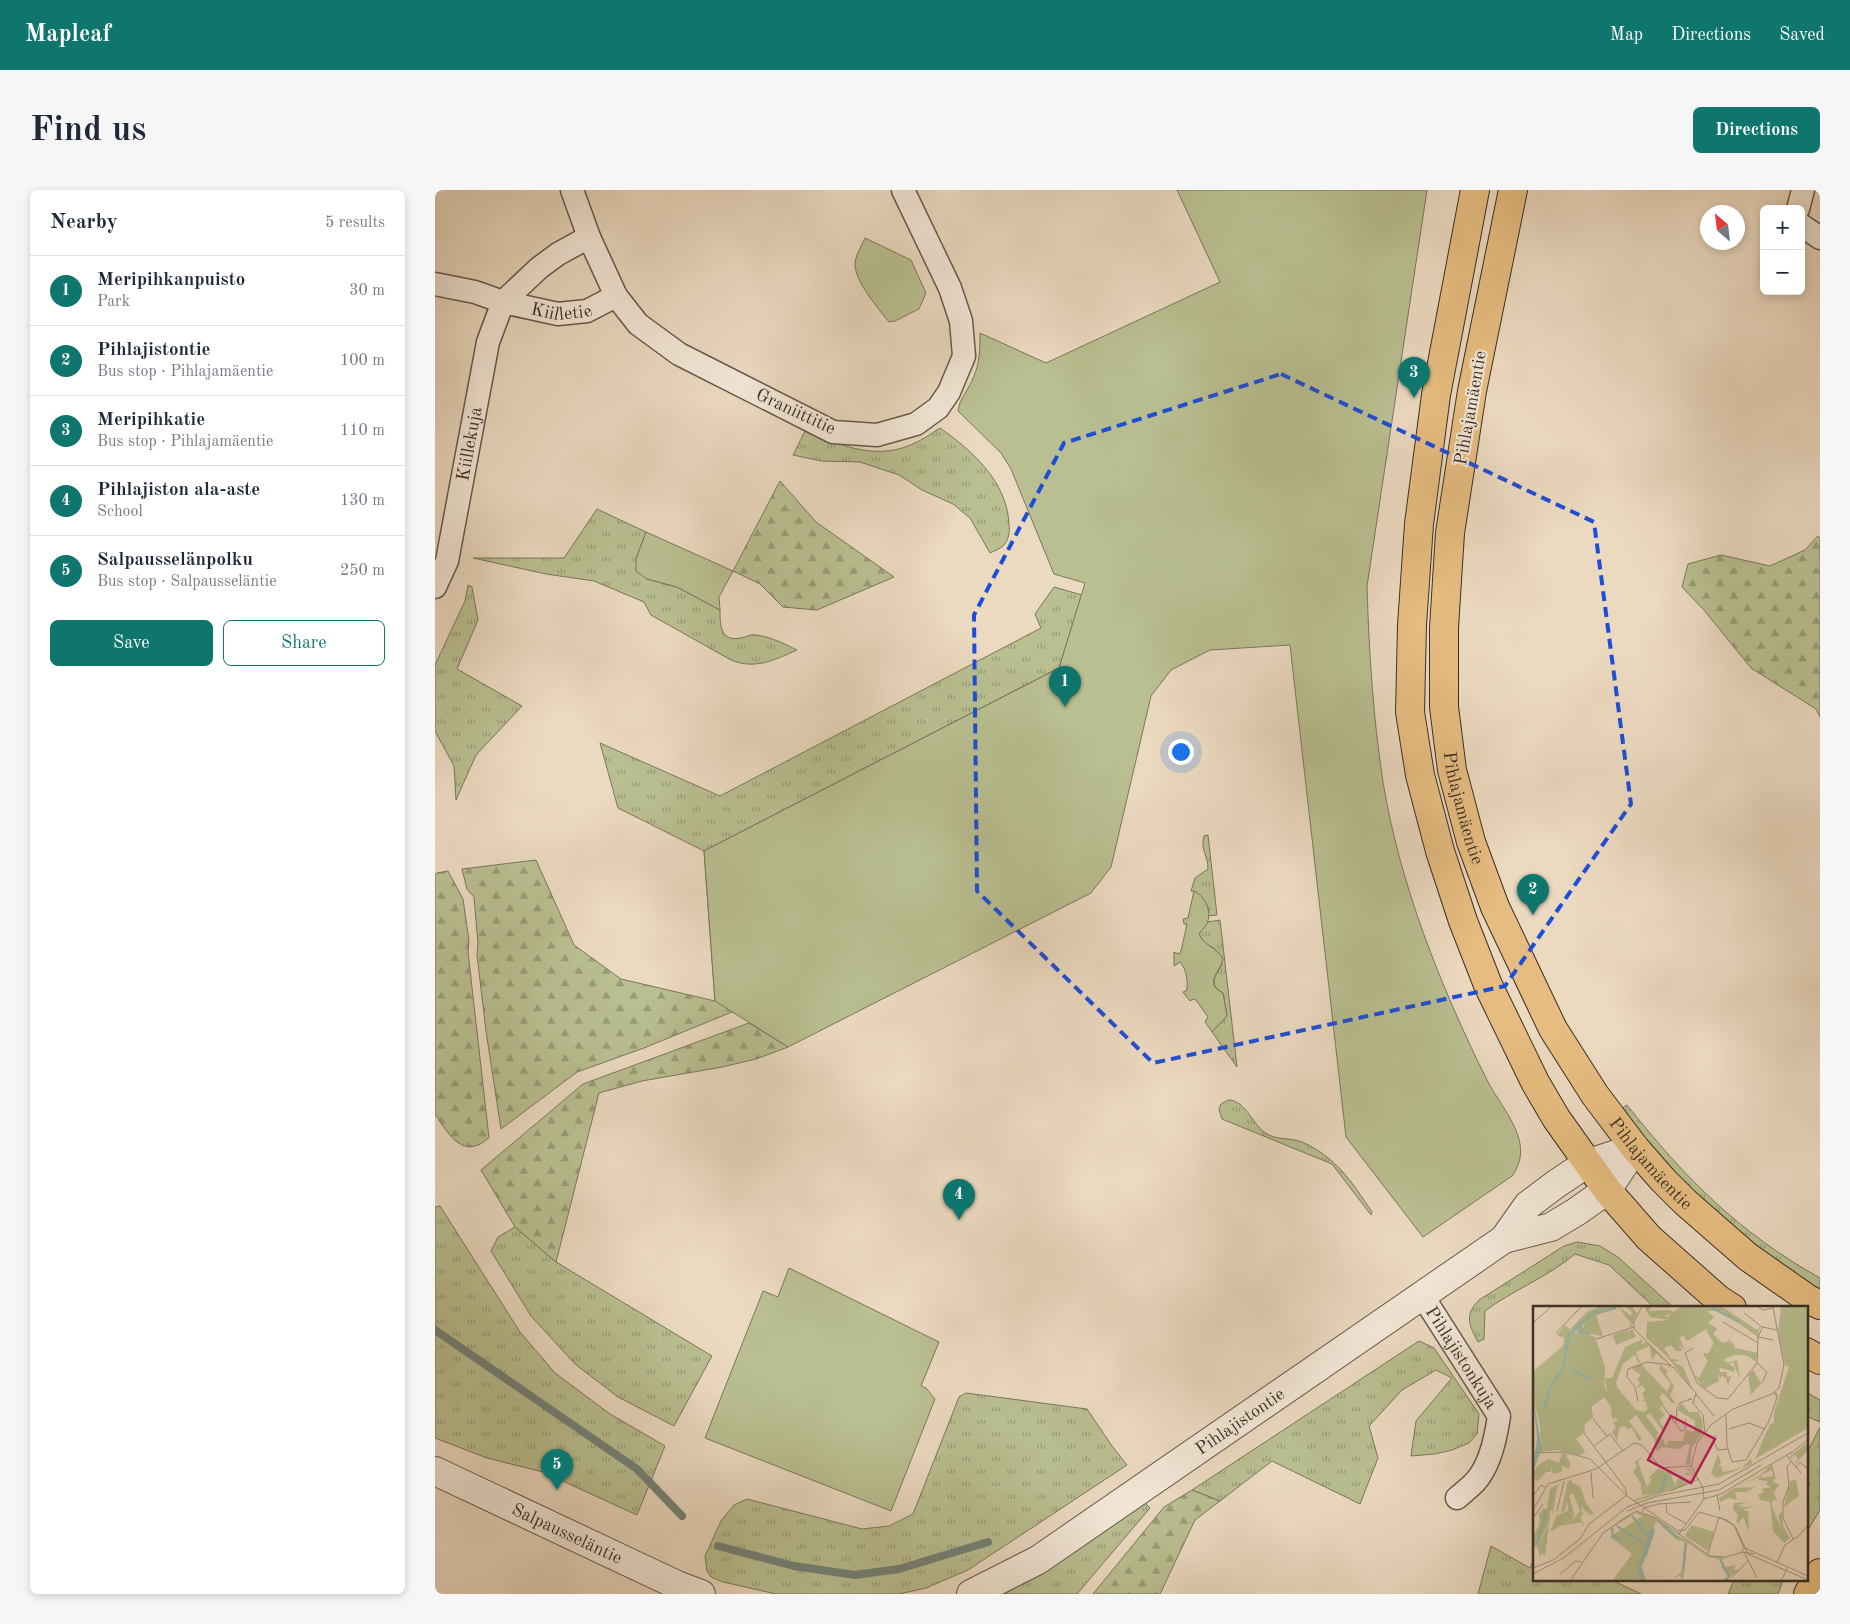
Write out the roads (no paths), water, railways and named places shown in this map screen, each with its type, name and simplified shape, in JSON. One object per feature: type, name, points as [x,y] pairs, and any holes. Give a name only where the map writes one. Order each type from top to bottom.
[{"type":"main road","name":"Pihlajamäentie","points":[[1475,190],[1436,395],[1419,524],[1412,625],[1410,712],[1420,775],[1440,851],[1463,921],[1488,985],[1535,1082],[1556,1118],[1607,1190],[1649,1238],[1729,1306]]},
{"type":"main road","name":"Pihlajamäentie","points":[[1513,190],[1472,391],[1450,533],[1444,628],[1444,707],[1452,770],[1475,851],[1495,906],[1553,1029],[1595,1095],[1635,1148],[1685,1202],[1748,1257],[1808,1299],[1820,1305]]},
{"type":"main road","points":[[1807,1353],[1820,1360]]},
{"type":"main road","points":[[1808,1594],[1820,1573]]},
{"type":"street","name":"Graniittitie","points":[[572,190],[589,237],[616,296],[638,324],[679,354],[833,432],[877,435],[916,424],[938,408],[949,392],[964,356],[961,321],[950,288],[903,190]]},
{"type":"street","points":[[1799,205],[1803,190]]},
{"type":"street","points":[[1805,228],[1820,238]]},
{"type":"street","name":"Kiilletie","points":[[503,302],[539,268],[558,254],[589,237]]},
{"type":"street","name":"Kiilletie","points":[[435,284],[475,292],[503,302],[558,314],[587,311],[616,296]]},
{"type":"street","name":"Kiillekuja","points":[[435,587],[447,561],[487,342],[503,302]]},
{"type":"street","name":"Pihlajistontie","points":[[1504,1239],[1528,1205],[1587,1164],[1635,1148]]},
{"type":"street","name":"Pihlajistontie","points":[[971,1594],[1038,1560],[1504,1239],[1551,1227],[1607,1190],[1635,1148]]},
{"type":"street","name":"Pihlajistonkuja","points":[[1422,1295],[1499,1416],[1497,1436],[1488,1459],[1476,1481],[1457,1498]]},
{"type":"street","name":"Salpausseläntie","points":[[435,1471],[677,1585],[701,1594]]},
{"type":"waterway","points":[[435,1330],[637,1469],[682,1516]]},
{"type":"waterway","points":[[718,1546],[794,1566],[855,1575],[899,1569],[988,1542]]},
{"type":"place","name":"Meripihkatie","points":[[1414,398]]},
{"type":"place","name":"Meripihkanpuisto","points":[[1065,707]]},
{"type":"place","name":"Pihlajistontie","points":[[1533,915]]},
{"type":"place","name":"Pihlajiston ala-aste","points":[[959,1220]]},
{"type":"place","name":"Salpausselänpolku","points":[[557,1490]]}]
